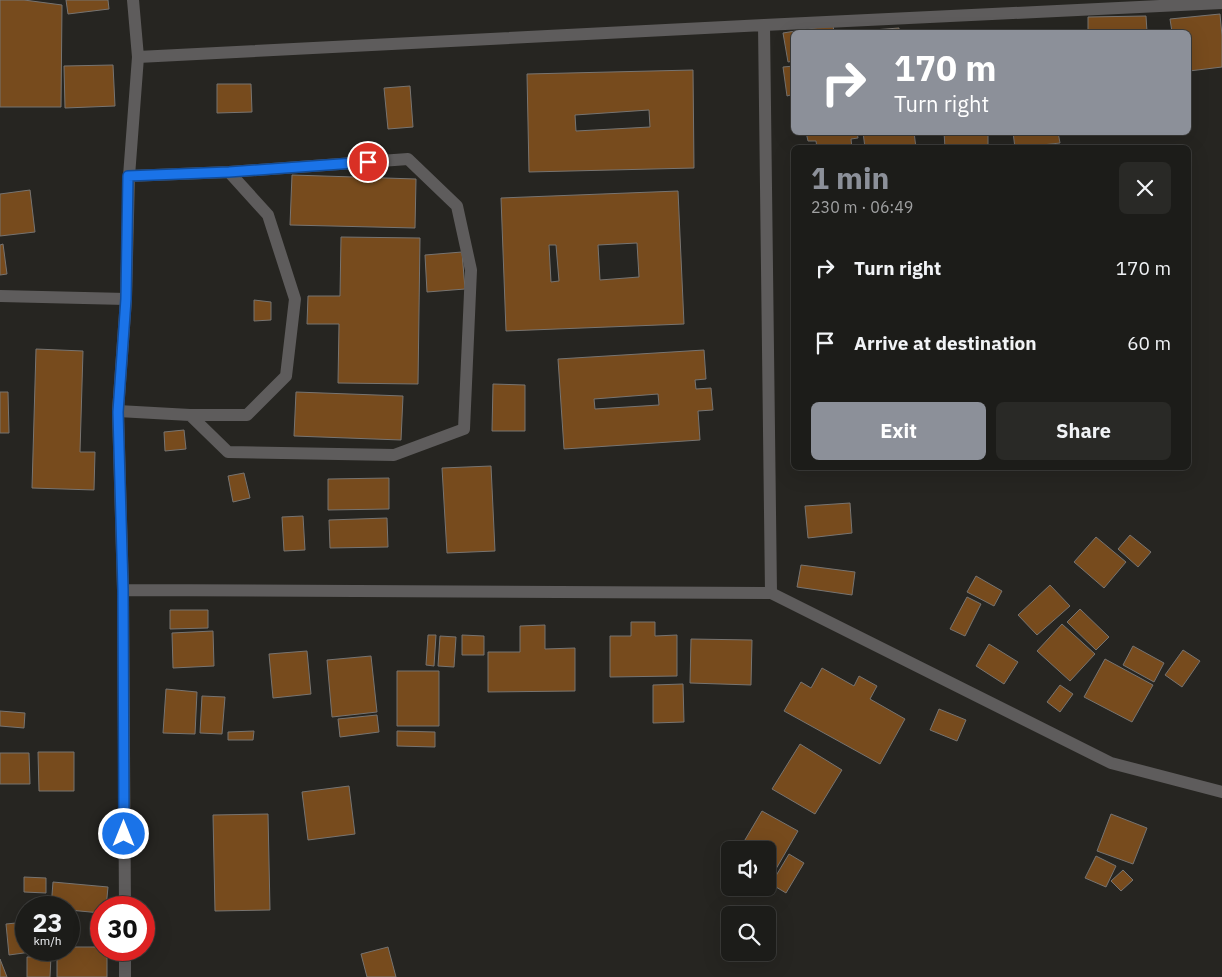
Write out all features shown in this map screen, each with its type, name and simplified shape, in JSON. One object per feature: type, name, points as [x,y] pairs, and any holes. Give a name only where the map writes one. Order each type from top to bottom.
[{"type":"street","points":[[125,896],[123,590],[118,412],[126,299],[128,176],[138,57],[133,0]]},
{"type":"street","points":[[138,57],[1222,3]]},
{"type":"street","points":[[764,25],[771,592]]},
{"type":"street","points":[[128,176],[229,172],[408,159],[457,206],[471,270],[464,429],[394,455],[228,452],[190,415]]},
{"type":"street","points":[[118,412],[247,415],[286,376],[295,299],[268,215],[229,172]]},
{"type":"street","points":[[0,296],[126,299]]},
{"type":"street","points":[[123,590],[771,592],[1111,763],[1222,792]]},
{"type":"street","points":[[125,961],[125,977]]},
{"type":"building","points":[[0,0],[24,0],[62,5],[61,107],[0,107]]},
{"type":"building","points":[[66,0],[108,0],[109,9],[68,14]]},
{"type":"building","points":[[1220,14],[1222,67],[1191,71],[1191,30],[1172,30],[1170,19]]},
{"type":"building","points":[[1146,16],[1147,30],[1088,30],[1088,17]]},
{"type":"building","points":[[833,25],[834,30],[802,30]]},
{"type":"building","points":[[899,28],[899,30],[873,30]]},
{"type":"building","points":[[791,32],[791,62],[788,62],[783,33]]},
{"type":"building","points":[[113,65],[115,106],[65,108],[64,66]]},
{"type":"building","points":[[791,66],[791,95],[787,96],[783,67]]},
{"type":"building","points":[[693,70],[694,168],[529,172],[527,74]],"holes":[[[649,110],[650,127],[576,131],[575,115]]]},
{"type":"building","points":[[217,84],[251,84],[252,112],[217,113]]},
{"type":"building","points":[[410,86],[413,127],[388,129],[384,88]]},
{"type":"building","points":[[807,135],[858,135],[858,138],[851,139],[852,145],[817,145],[816,141],[808,141]]},
{"type":"building","points":[[863,135],[914,135],[916,145],[865,145]]},
{"type":"building","points":[[944,135],[988,135],[988,145],[945,145]]},
{"type":"building","points":[[1013,135],[1059,135],[1060,143],[1042,145],[1015,145]]},
{"type":"building","points":[[292,175],[416,179],[415,228],[290,225]]},
{"type":"building","points":[[30,190],[35,232],[0,236],[0,194]]},
{"type":"building","points":[[678,191],[684,324],[506,331],[501,198]],"holes":[[[637,243],[639,277],[600,280],[598,245]],[[549,245],[556,245],[559,281],[551,282]]]},
{"type":"building","points":[[341,237],[420,238],[418,384],[338,383],[339,324],[307,324],[308,296],[340,296]]},
{"type":"building","points":[[3,244],[7,274],[0,275],[0,245]]},
{"type":"building","points":[[462,252],[465,289],[427,292],[425,255]]},
{"type":"building","points":[[254,300],[271,302],[271,320],[254,321]]},
{"type":"building","points":[[36,349],[83,351],[80,452],[95,452],[94,490],[32,488]]},
{"type":"building","points":[[704,350],[706,379],[695,380],[696,389],[711,388],[713,410],[698,411],[700,440],[564,449],[558,359]],"holes":[[[658,394],[659,405],[595,409],[594,399]]]},
{"type":"building","points":[[493,384],[525,385],[525,431],[492,431]]},
{"type":"building","points":[[0,392],[8,392],[9,433],[0,433]]},
{"type":"building","points":[[296,392],[403,396],[401,440],[294,436]]},
{"type":"building","points":[[184,430],[186,449],[165,451],[164,432]]},
{"type":"building","points":[[491,466],[495,551],[447,553],[442,468]]},
{"type":"building","points":[[244,473],[250,498],[233,502],[228,476]]},
{"type":"building","points":[[389,478],[389,509],[328,510],[328,479]]},
{"type":"building","points":[[850,503],[852,533],[808,538],[805,506]]},
{"type":"building","points":[[303,516],[305,550],[284,551],[282,517]]},
{"type":"building","points":[[387,518],[388,547],[330,548],[329,520]]},
{"type":"building","points":[[1130,535],[1151,552],[1138,567],[1118,549]]},
{"type":"building","points":[[1096,537],[1126,562],[1104,588],[1074,562]]},
{"type":"building","points":[[801,565],[855,572],[852,595],[797,587]]},
{"type":"building","points":[[976,576],[1002,591],[994,606],[967,592]]},
{"type":"building","points":[[1050,585],[1070,606],[1037,635],[1018,615]]},
{"type":"building","points":[[967,597],[981,604],[965,636],[950,629]]},
{"type":"building","points":[[1080,609],[1109,637],[1096,650],[1067,622]]},
{"type":"building","points":[[170,610],[208,610],[208,628],[170,629]]},
{"type":"building","points":[[631,622],[655,622],[655,636],[677,635],[677,676],[610,677],[610,636],[631,636]]},
{"type":"building","points":[[1062,624],[1095,654],[1070,681],[1037,651]]},
{"type":"building","points":[[545,625],[545,649],[575,648],[575,691],[488,692],[488,652],[520,652],[520,626]]},
{"type":"building","points":[[213,631],[214,666],[173,668],[172,633]]},
{"type":"building","points":[[428,635],[436,635],[434,666],[426,665]]},
{"type":"building","points":[[462,635],[484,636],[484,655],[462,655]]},
{"type":"building","points":[[440,636],[456,637],[454,667],[438,666]]},
{"type":"building","points":[[691,639],[752,640],[751,685],[690,683]]},
{"type":"building","points":[[989,644],[1018,662],[1004,684],[976,666]]},
{"type":"building","points":[[1133,646],[1164,663],[1154,682],[1123,665]]},
{"type":"building","points":[[1183,650],[1200,661],[1182,687],[1165,675]]},
{"type":"building","points":[[307,651],[311,694],[273,698],[269,654]]},
{"type":"building","points":[[371,656],[377,712],[332,717],[327,660]]},
{"type":"building","points":[[1105,659],[1153,685],[1132,722],[1084,697]]},
{"type":"building","points":[[822,668],[854,686],[859,676],[877,686],[870,699],[905,719],[880,764],[784,711],[801,682],[811,688]]},
{"type":"building","points":[[397,671],[439,671],[439,726],[397,726]]},
{"type":"building","points":[[683,684],[684,722],[653,723],[653,685]]},
{"type":"building","points":[[1060,685],[1073,694],[1060,712],[1047,702]]},
{"type":"building","points":[[166,689],[197,692],[195,734],[163,733]]},
{"type":"building","points":[[202,696],[225,697],[222,734],[200,733]]},
{"type":"building","points":[[939,709],[966,720],[957,741],[930,730]]},
{"type":"building","points":[[0,711],[25,713],[24,728],[0,726]]},
{"type":"building","points":[[377,715],[379,732],[340,737],[338,719]]},
{"type":"building","points":[[254,731],[253,740],[228,740],[228,732]]},
{"type":"building","points":[[397,731],[435,732],[435,747],[397,746]]},
{"type":"building","points":[[800,744],[842,770],[815,814],[772,789]]},
{"type":"building","points":[[38,752],[74,752],[74,791],[39,791]]},
{"type":"building","points":[[0,753],[29,753],[30,784],[0,784]]},
{"type":"building","points":[[349,786],[355,834],[308,840],[302,792]]},
{"type":"building","points":[[762,811],[798,831],[776,869],[776,841],[744,841]]},
{"type":"building","points":[[268,814],[270,910],[215,911],[213,815]]},
{"type":"building","points":[[1111,814],[1147,828],[1133,864],[1097,851]]},
{"type":"building","points":[[789,854],[804,863],[786,893],[776,887],[776,876]]},
{"type":"building","points":[[1096,856],[1116,866],[1106,887],[1085,878]]},
{"type":"building","points":[[1123,870],[1133,880],[1121,891],[1111,881]]},
{"type":"building","points":[[24,877],[46,878],[46,893],[24,892]]},
{"type":"building","points":[[53,882],[108,887],[107,896],[90,896],[90,912],[80,911],[80,896],[52,896]]},
{"type":"building","points":[[15,923],[15,954],[9,955],[6,924]]},
{"type":"building","points":[[80,947],[90,947],[90,961],[107,961],[107,977],[57,977],[57,961],[80,961]]},
{"type":"building","points":[[388,947],[396,977],[367,977],[361,954]]},
{"type":"building","points":[[0,959],[7,977],[0,977]]},
{"type":"building","points":[[27,961],[51,961],[50,977],[27,977]]},
{"type":"route","points":[[124,834],[123,590],[118,412],[126,299],[128,176],[229,172],[368,162]]}]
